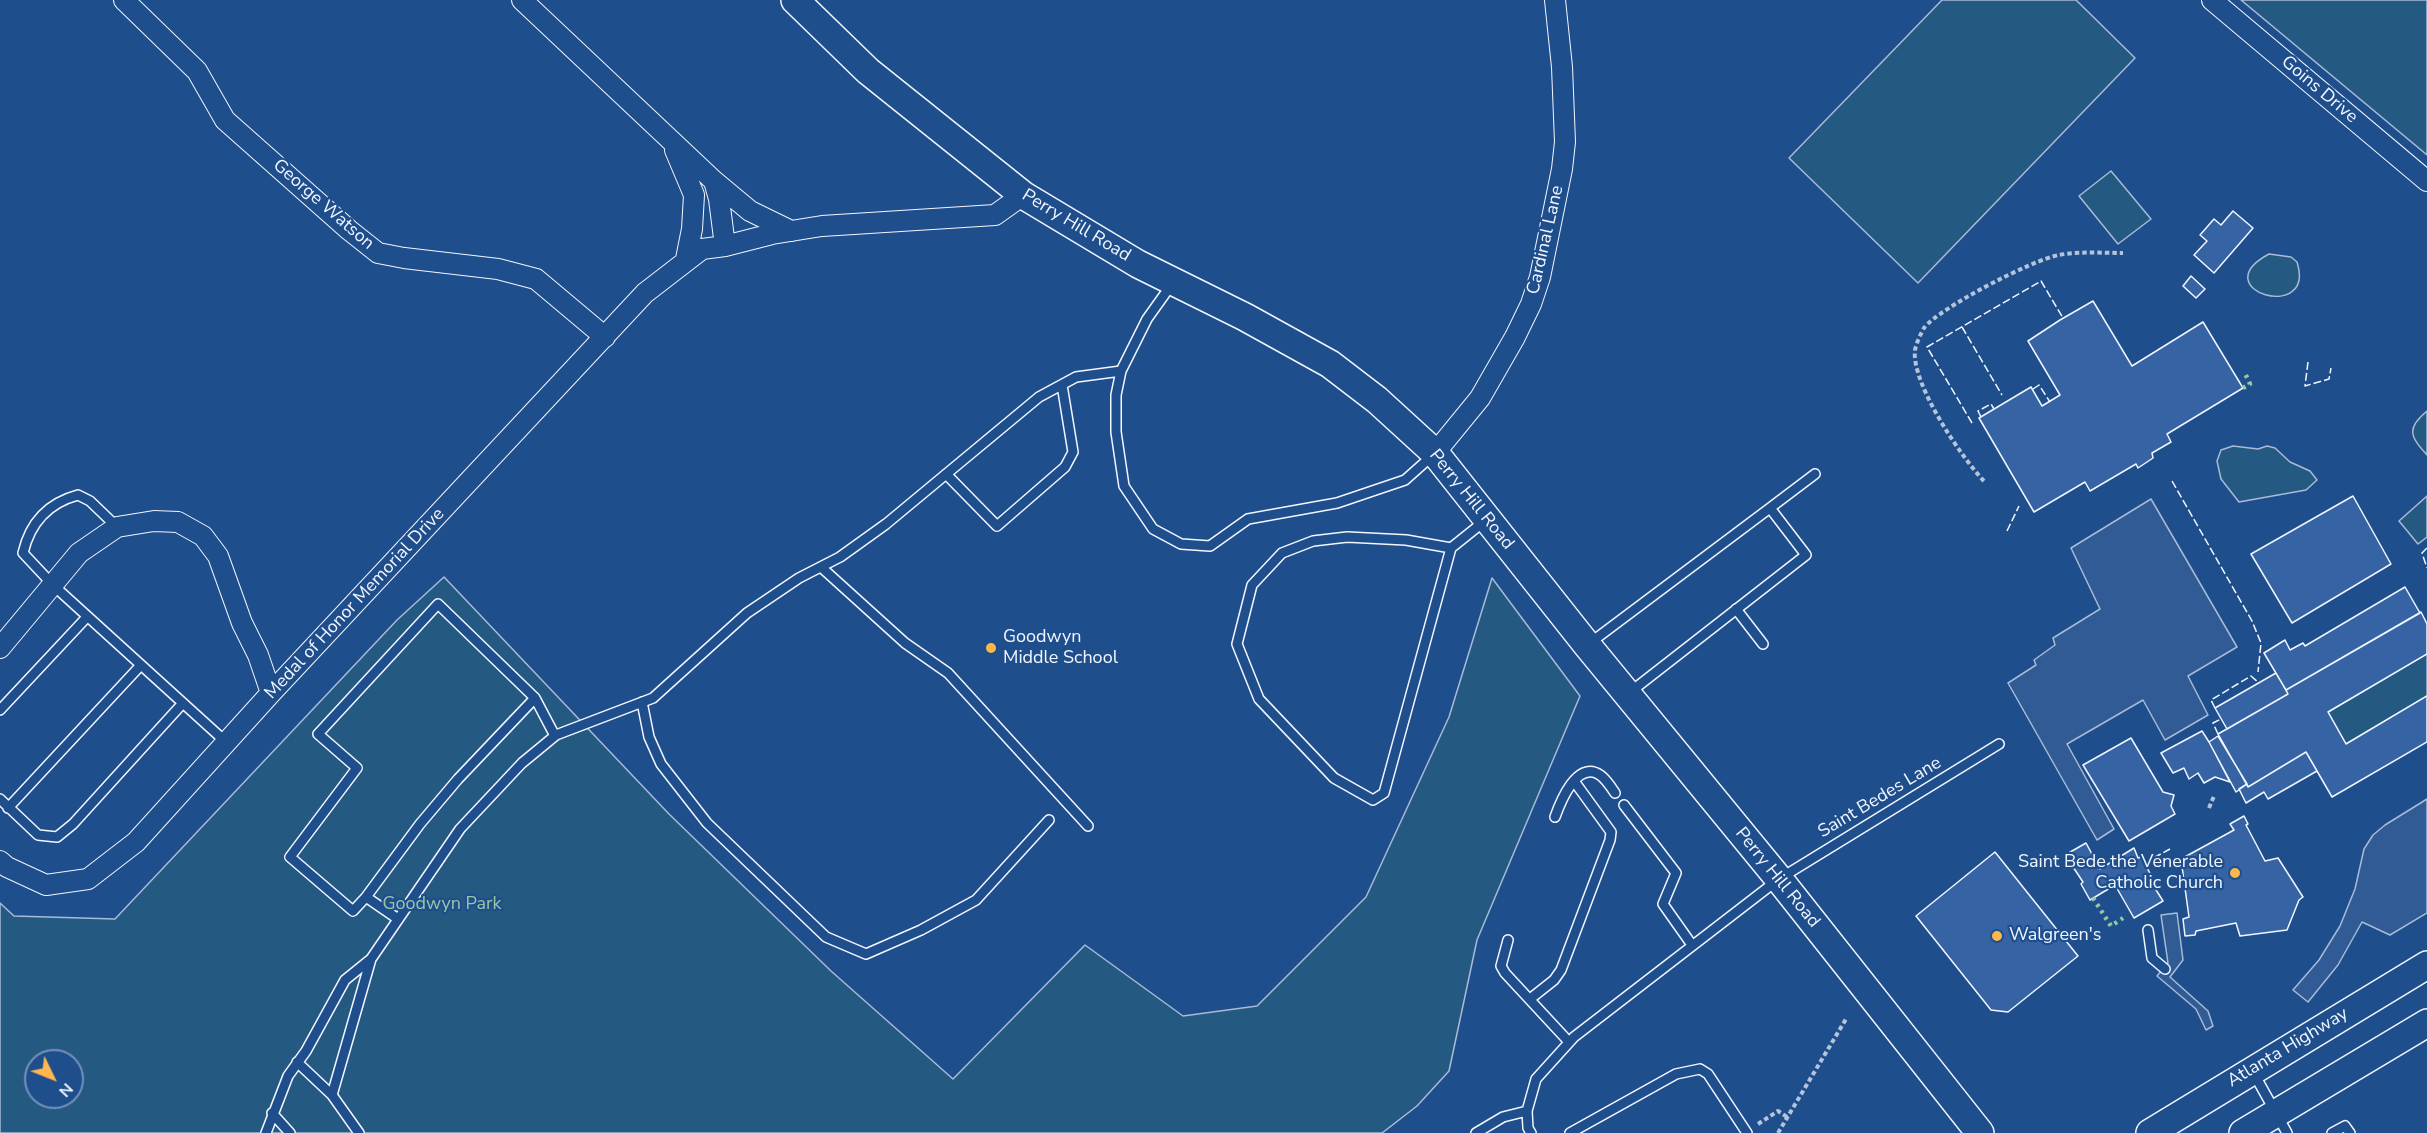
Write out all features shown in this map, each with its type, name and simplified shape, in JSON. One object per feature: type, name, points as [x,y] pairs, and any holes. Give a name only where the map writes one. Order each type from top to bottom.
[{"type":"main road","name":"Perry Hill Road","points":[[795,0],[868,71],[1023,195],[1108,247],[1330,364],[1377,400],[1435,453],[1587,645],[1779,879],[1980,1133]]},
{"type":"main road","name":"Atlanta Highway","points":[[2151,1133],[2427,965]]},
{"type":"main road","points":[[2243,1133],[2281,1123],[2427,1023]]},
{"type":"street","name":"George Watson","points":[[124,0],[197,71],[225,120],[378,253],[498,269],[536,279],[605,337]]},
{"type":"street","points":[[522,0],[536,7],[673,144],[750,212],[791,231]]},
{"type":"street","name":"Cardinal Lane","points":[[1435,453],[1479,398],[1515,337],[1531,304],[1540,277],[1562,169],[1565,142],[1562,67],[1555,0]]},
{"type":"street","name":"Goins Drive","points":[[2212,0],[2427,181]]},
{"type":"street","points":[[673,144],[694,195],[692,229],[686,259]]},
{"type":"street","points":[[714,181],[719,199],[725,246]]},
{"type":"street","name":"Medal of Honor Memorial Drive","points":[[0,861],[7,867],[46,885],[88,879],[136,842],[271,693],[645,292],[686,259],[702,249],[822,226],[996,215],[1023,195]]},
{"type":"street","points":[[0,648],[79,553],[117,527],[154,521],[178,522],[203,536],[218,556],[271,693]]},
{"type":"lane","points":[[1173,282],[1147,319],[1121,370],[1116,395],[1116,432],[1124,486],[1153,529],[1181,544],[1210,546],[1248,519],[1337,503],[1405,480],[1435,453]]},
{"type":"lane","points":[[266,1133],[288,1076],[345,980],[371,959],[460,829],[522,763],[555,736],[653,698],[747,613],[799,578],[840,557],[886,524],[1039,397],[1076,377],[1121,370]]},
{"type":"lane","points":[[946,474],[997,526],[1065,467],[1073,452],[1062,385]]},
{"type":"lane","points":[[1587,645],[1815,474]]},
{"type":"lane","points":[[117,527],[90,501],[78,495],[63,498],[42,513],[27,535],[23,553],[52,585],[227,743]]},
{"type":"lane","points":[[1627,694],[1806,555],[1770,508]]},
{"type":"lane","points":[[1451,548],[1406,540],[1347,537],[1313,541],[1282,553],[1252,585],[1238,644],[1259,699],[1334,778],[1373,800],[1384,793],[1451,548],[1487,520]]},
{"type":"lane","points":[[820,567],[905,643],[948,673],[1088,826]]},
{"type":"lane","points":[[535,698],[475,760],[435,806],[353,911],[290,857],[357,768],[318,734],[438,604],[535,698],[555,736]]},
{"type":"lane","points":[[1736,609],[1763,644]]},
{"type":"lane","points":[[0,710],[87,616]]},
{"type":"lane","points":[[8,808],[141,665]]},
{"type":"lane","points":[[642,702],[649,737],[661,764],[707,823],[826,937],[866,954],[921,930],[976,900],[1049,820]]},
{"type":"lane","points":[[0,799],[38,835],[57,837],[73,824],[183,704]]},
{"type":"lane","name":"Saint Bedes Lane","points":[[1527,1111],[1536,1079],[1569,1042],[1692,945],[1779,879],[1999,744]]},
{"type":"lane","points":[[1555,817],[1564,793],[1585,773],[1594,772],[1602,776],[1615,793]]},
{"type":"lane","points":[[1530,999],[1554,980],[1561,970],[1610,840],[1611,832],[1574,781]]},
{"type":"lane","points":[[1624,805],[1676,873],[1663,904],[1692,945]]},
{"type":"lane","points":[[366,897],[398,919]]},
{"type":"lane","points":[[2148,930],[2152,958],[2165,969]]},
{"type":"lane","points":[[1508,940],[1501,966],[1505,973],[1569,1042]]},
{"type":"lane","points":[[332,1095],[371,959]]},
{"type":"lane","points":[[297,1062],[332,1095],[359,1133]]},
{"type":"lane","points":[[1570,1133],[1676,1074],[1700,1069],[1708,1074],[1747,1132]]},
{"type":"lane","points":[[2252,1070],[2281,1123]]},
{"type":"lane","points":[[1476,1133],[1503,1117],[1527,1111],[1528,1128],[1531,1133]]},
{"type":"lane","points":[[272,1113],[290,1133]]},
{"type":"lane","points":[[2332,1133],[2345,1126],[2350,1133]]},
{"type":"path","points":[[1984,481],[1942,426],[1920,378],[1915,350],[1924,328],[1947,310],[2028,266],[2058,255],[2123,254]]},
{"type":"path","points":[[2209,808],[2214,796]]},
{"type":"path","points":[[1778,1133],[1846,1019]]},
{"type":"path","points":[[1747,1132],[1778,1111],[1787,1118]]},
{"type":"green space","points":[[1942,0],[2076,0],[2135,58],[1918,283],[1789,158]]},
{"type":"green space","points":[[2241,0],[2427,0],[2427,155]]},
{"type":"green space","points":[[2111,171],[2151,219],[2118,244],[2079,196]]},
{"type":"green space","points":[[2269,254],[2291,257],[2297,262],[2299,281],[2292,292],[2279,296],[2265,295],[2254,289],[2248,279],[2252,267]]},
{"type":"green space","points":[[2427,411],[2427,455],[2414,438],[2413,428]]},
{"type":"green space","points":[[2233,446],[2258,449],[2267,446],[2275,448],[2290,462],[2310,471],[2317,480],[2306,490],[2239,502],[2221,479],[2217,461],[2221,450]]},
{"type":"green space","points":[[2427,496],[2427,537],[2418,544],[2399,521]]},
{"type":"green space","name":"Goodwyn Park","points":[[444,577],[669,814],[831,971],[953,1079],[1085,945],[1183,1016],[1257,1006],[1366,897],[1449,717],[1492,578],[1580,696],[1477,940],[1449,1071],[1417,1106],[1382,1133],[0,1133],[0,903],[14,916],[115,919],[397,620]]},
{"type":"green space","points":[[2427,654],[2427,696],[2346,744],[2328,712]]},
{"type":"shaded area","points":[[2151,499],[2237,647],[2188,676],[2208,715],[2165,740],[2143,700],[2067,744],[2114,829],[2097,840],[2008,683],[2036,665],[2034,660],[2055,645],[2053,638],[2100,609],[2071,548]]},
{"type":"shaded area","points":[[2427,799],[2427,913],[2390,935],[2362,922],[2338,965],[2308,1002],[2293,990],[2319,960],[2340,926],[2355,889],[2364,849],[2373,835],[2385,825]]},
{"type":"shaded area","points":[[2177,913],[2183,960],[2170,977],[2208,1011],[2213,1026],[2206,1030],[2196,1009],[2157,976],[2168,963],[2161,915]]},
{"type":"building","points":[[2233,211],[2253,228],[2214,273],[2194,255],[2207,241],[2200,235],[2214,219],[2221,225]]},
{"type":"building","points":[[2191,276],[2205,289],[2196,298],[2183,286]]},
{"type":"building","points":[[2093,301],[2132,366],[2203,322],[2243,388],[2167,434],[2171,442],[2152,453],[2153,458],[2138,468],[2136,464],[2090,491],[2085,482],[2034,512],[1979,418],[2031,387],[2042,406],[2060,395],[2028,341]]},
{"type":"building","points":[[2353,496],[2391,564],[2292,623],[2251,554]]},
{"type":"building","points":[[2405,587],[2420,613],[2286,690],[2264,653],[2285,640],[2290,650],[2303,643],[2305,646]]},
{"type":"building","points":[[2421,612],[2427,624],[2427,654],[2328,712],[2346,744],[2427,696],[2427,742],[2332,797],[2306,752],[2248,787],[2218,734],[2288,694],[2286,690]]},
{"type":"building","points":[[2276,673],[2288,694],[2227,729],[2215,708]]},
{"type":"building","points":[[2202,731],[2230,782],[2215,777],[2204,783],[2198,773],[2189,779],[2184,768],[2173,773],[2161,753]]},
{"type":"building","points":[[2218,736],[2247,784],[2236,792],[2209,742]]},
{"type":"building","points":[[2131,738],[2163,792],[2174,795],[2171,806],[2175,814],[2129,841],[2083,765]]},
{"type":"building","points":[[2306,752],[2317,771],[2268,799],[2264,792],[2246,803],[2239,789],[2247,784],[2248,787]]},
{"type":"building","name":"Saint Bede the Venerable Catholic Church","points":[[2244,816],[2248,824],[2246,825],[2265,861],[2278,858],[2303,897],[2299,900],[2287,930],[2240,936],[2236,923],[2196,931],[2195,935],[2185,936],[2183,919],[2189,917],[2181,859],[2234,830],[2230,824]]},
{"type":"building","points":[[2086,843],[2100,869],[2134,848],[2138,858],[2141,857],[2151,875],[2148,877],[2163,901],[2134,918],[2115,885],[2090,900],[2081,884],[2083,882],[2065,855]]},
{"type":"building","name":"Walgreen's","points":[[1995,852],[2078,956],[2008,1012],[1991,1010],[1916,916]]},
{"type":"hedge","points":[[2243,388],[2250,384],[2244,371]]},
{"type":"hedge","points":[[2093,898],[2111,926],[2123,918]]},
{"type":"fence","points":[[1972,423],[1927,347],[2041,281],[2063,318]]},
{"type":"fence","points":[[1962,327],[2002,395]]},
{"type":"fence","points":[[2308,362],[2305,386],[2329,379],[2331,368]]},
{"type":"fence","points":[[2033,389],[2039,385],[2050,402]]},
{"type":"fence","points":[[1981,417],[1978,411],[1991,404],[1994,409]]},
{"type":"fence","points":[[2172,481],[2252,621],[2261,643],[2258,672]]},
{"type":"fence","points":[[2007,531],[2019,506]]},
{"type":"fence","points":[[2427,548],[2422,553],[2427,568]]},
{"type":"fence","points":[[2215,708],[2211,700],[2251,676],[2259,683]]},
{"type":"fence","points":[[2218,734],[2213,723],[2221,719]]},
{"type":"fence","points":[[2144,863],[2170,849]]},
{"type":"place","name":"Goodwyn Middle School","points":[[991,648]]},
{"type":"place","name":"Saint Bede the Venerable Catholic Church","points":[[2235,873]]},
{"type":"place","name":"Walgreen's","points":[[1997,936]]}]
